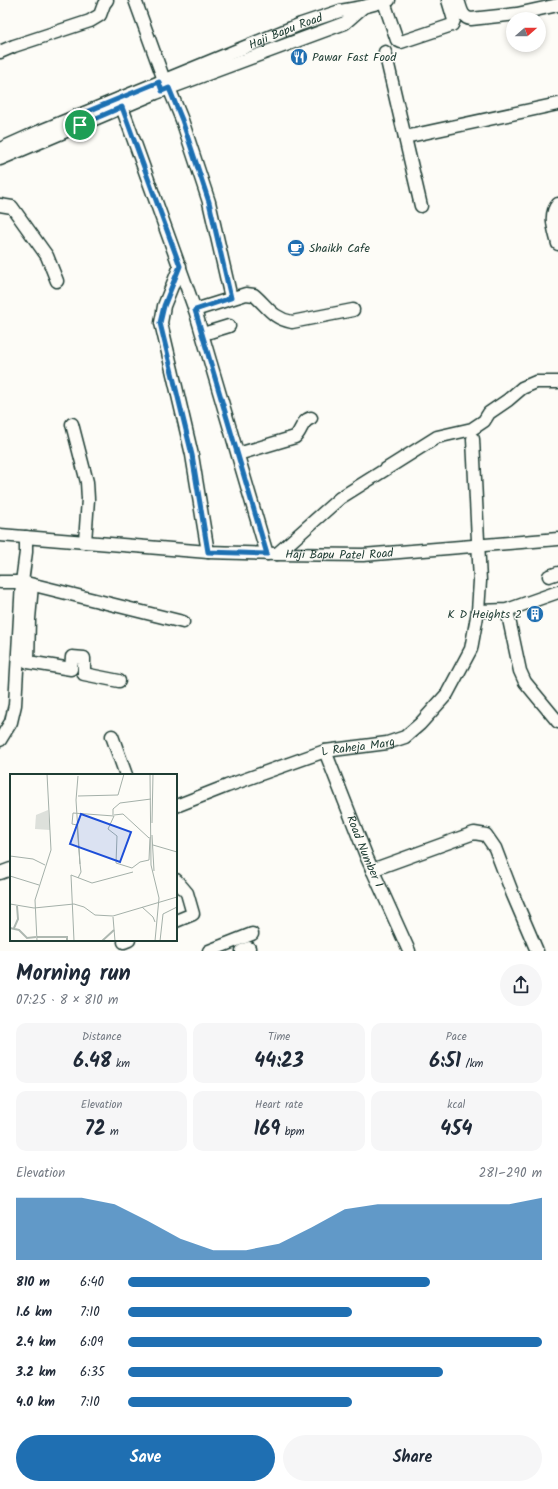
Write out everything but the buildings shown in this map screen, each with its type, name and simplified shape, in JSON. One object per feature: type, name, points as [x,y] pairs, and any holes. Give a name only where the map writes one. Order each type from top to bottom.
[{"type":"street","points":[[0,52],[90,21],[100,15],[107,0]]},
{"type":"street","points":[[135,0],[163,85],[182,120],[209,202],[231,298]]},
{"type":"street","points":[[362,3],[386,1],[397,40],[401,42],[452,25],[454,20],[448,0]]},
{"type":"street","points":[[458,0],[465,18],[472,19],[517,14],[558,5]]},
{"type":"street","name":"Haji Bapu Road","points":[[275,41],[310,35],[345,23],[362,3]]},
{"type":"street","name":"Haji Bapu Road","points":[[0,149],[34,139],[163,85],[275,41],[306,23],[362,3]]},
{"type":"street","points":[[306,23],[310,35]]},
{"type":"street","points":[[385,52],[421,206]]},
{"type":"street","points":[[120,103],[195,310],[238,454],[272,554],[340,498],[438,437],[472,429],[484,421],[489,413],[522,388],[536,382],[558,382]]},
{"type":"street","points":[[405,137],[558,104]]},
{"type":"street","name":"Haji Bapu Road","points":[[0,159],[34,139]]},
{"type":"street","points":[[558,204],[552,216],[558,244]]},
{"type":"street","points":[[0,205],[12,207],[47,256],[57,281]]},
{"type":"street","points":[[180,266],[164,306],[160,323],[192,455],[208,552]]},
{"type":"street","points":[[195,310],[231,298],[246,294],[254,294],[276,317],[292,322],[353,310]]},
{"type":"street","points":[[202,334],[228,326]]},
{"type":"street","points":[[238,454],[295,437],[299,433],[304,422],[311,418]]},
{"type":"street","points":[[72,424],[87,482],[88,499],[85,542]]},
{"type":"street","name":"L Raheja Marg","points":[[177,806],[324,751],[387,743],[405,737],[420,724],[447,694],[471,649],[478,610],[480,581],[479,546],[473,439]]},
{"type":"street","name":"Haji Bapu Patel Road","points":[[0,535],[208,552],[364,555],[558,539]]},
{"type":"street","points":[[26,537],[29,619],[28,662],[71,669],[72,657],[84,658],[84,674],[119,681]]},
{"type":"street","points":[[0,582],[27,583],[183,622]]},
{"type":"street","points":[[0,740],[11,722],[15,705],[27,583]]},
{"type":"street","points":[[478,610],[507,610],[558,592]]},
{"type":"street","points":[[507,610],[520,671],[525,682],[558,722]]},
{"type":"street","points":[[112,736],[126,774]]},
{"type":"street","name":"Road Number 1","points":[[324,751],[372,870],[409,951]]},
{"type":"street","points":[[372,870],[474,833],[486,834],[495,848],[537,951]]},
{"type":"street","points":[[0,873],[10,869]]},
{"type":"street","points":[[177,881],[187,893],[193,914],[177,921]]},
{"type":"street","points":[[209,951],[234,946],[252,934]]},
{"type":"place","name":"Pawar Fast Food","points":[[299,57]]},
{"type":"place","name":"Shaikh Cafe","points":[[296,248]]},
{"type":"place","name":"K D Heights 2","points":[[535,614]]},
{"type":"route","points":[[159,82],[162,91],[169,88],[182,120],[209,202],[231,298],[195,310],[227,414],[267,554],[208,552],[192,455],[160,323],[164,306],[180,266],[122,107],[80,125],[73,128],[69,119],[159,82]]}]
